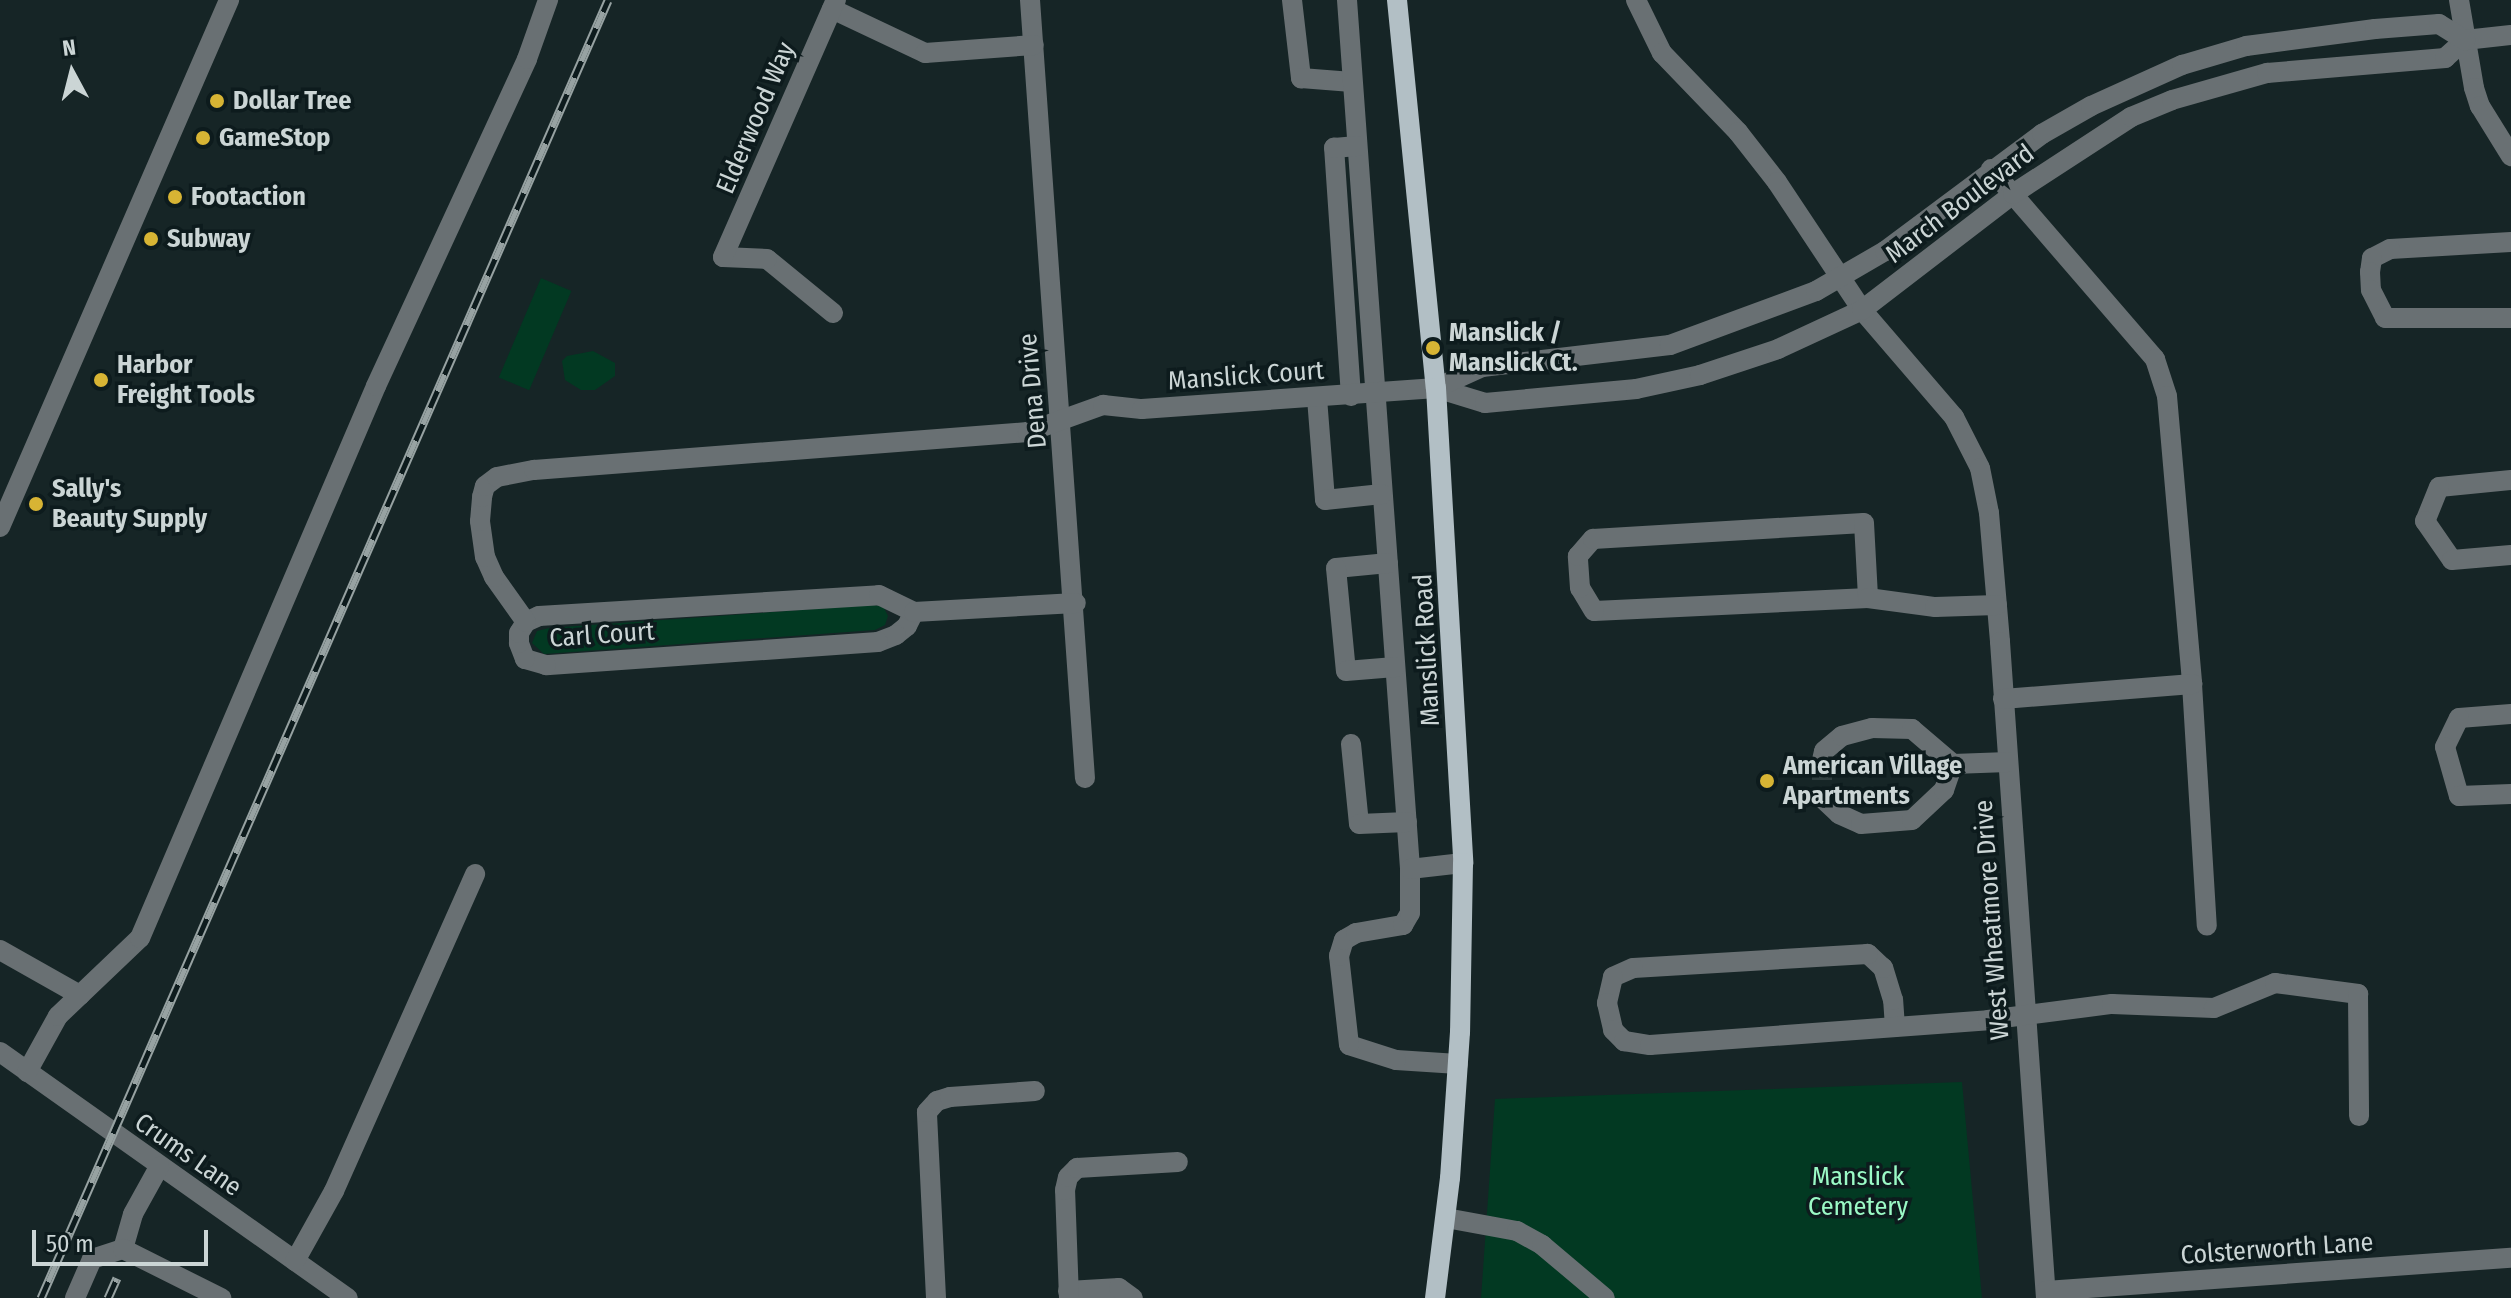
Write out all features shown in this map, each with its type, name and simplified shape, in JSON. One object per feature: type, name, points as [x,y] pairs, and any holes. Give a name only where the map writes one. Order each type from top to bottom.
[{"type":"main road","name":"Manslick Road","points":[[1397,0],[1436,388],[1463,863],[1458,1064],[1446,1218],[1435,1298]]},
{"type":"street","points":[[0,527],[229,0]]},
{"type":"street","points":[[27,1072],[58,1016],[140,938],[376,386],[527,59],[548,0]]},
{"type":"street","name":"Dena Drive","points":[[1030,0],[1076,603],[1085,778]]},
{"type":"street","points":[[1292,0],[1301,78],[1352,82]]},
{"type":"street","points":[[1347,0],[1407,822],[1410,913],[1403,925],[1356,933],[1344,940],[1339,956],[1349,1045],[1396,1060],[1458,1064]]},
{"type":"street","name":"West Wheatmore Drive","points":[[1636,0],[1662,53],[1738,132],[1777,182],[1856,303],[1954,417],[1974,450],[1989,513],[1997,605],[2046,1295]]},
{"type":"street","points":[[2459,0],[2480,106],[2511,156]]},
{"type":"street","points":[[834,5],[925,53],[1034,45]]},
{"type":"street","name":"Elderwood Way","points":[[833,313],[767,259],[723,257],[834,5]]},
{"type":"street","points":[[1436,388],[1482,367],[1670,345],[1721,329],[1839,279],[1908,235],[1991,169],[2042,134],[2102,100],[2182,65],[2246,46],[2375,29],[2439,24],[2465,40]]},
{"type":"street","name":"March Boulevard","points":[[1436,388],[1485,403],[1636,389],[1700,375],[1778,349],[1856,303],[2131,117],[2172,100],[2267,73],[2445,58],[2465,40],[2511,35]]},
{"type":"street","points":[[1351,396],[1334,148],[1357,146]]},
{"type":"street","points":[[1991,169],[2155,359],[2167,396],[2192,684],[2207,926]]},
{"type":"street","points":[[2511,242],[2390,249],[2372,258],[2370,272],[2371,290],[2385,318],[2511,318]]},
{"type":"street","name":"Manslick Court","points":[[526,622],[494,577],[485,557],[480,521],[482,497],[485,486],[497,477],[534,470],[1028,432],[1103,405],[1142,409],[1436,388]]},
{"type":"street","points":[[1317,398],[1325,500],[1382,494]]},
{"type":"street","points":[[2511,480],[2439,487],[2425,521],[2452,560],[2511,555]]},
{"type":"street","points":[[1868,598],[1864,523],[1593,539],[1578,556],[1580,588],[1594,611],[1868,598],[1935,607],[1997,605]]},
{"type":"street","points":[[1388,563],[1336,568],[1346,671],[1395,667]]},
{"type":"street","name":"Carl Court","points":[[914,612],[907,626],[878,642],[546,665],[525,659],[519,633],[526,622],[539,616],[879,595],[914,612],[1076,603]]},
{"type":"street","points":[[2003,699],[2192,684]]},
{"type":"street","points":[[2511,714],[2459,718],[2445,747],[2459,796],[2511,794]]},
{"type":"street","points":[[1822,760],[1824,751],[1842,736],[1872,728],[1912,729],[1953,764],[2008,762]]},
{"type":"street","points":[[1351,744],[1359,824],[1407,822]]},
{"type":"street","points":[[1822,798],[1839,814],[1861,824],[1912,820],[1944,790],[1953,764]]},
{"type":"street","points":[[1410,869],[1463,863]]},
{"type":"street","points":[[295,1261],[334,1191],[475,874]]},
{"type":"street","points":[[0,950],[80,995]]},
{"type":"street","points":[[1895,1027],[1893,1000],[1883,968],[1868,954],[1633,968],[1613,977],[1607,1003],[1613,1030],[1624,1041],[1650,1045],[1895,1027],[1988,1020],[2028,1012],[2112,1004],[2214,1008],[2275,983],[2358,994],[2359,1116]]},
{"type":"street","name":"Crums Lane","points":[[0,1052],[348,1298]]},
{"type":"street","points":[[936,1298],[927,1112],[937,1101],[950,1097],[1035,1091]]},
{"type":"street","points":[[1133,1298],[1119,1288],[1068,1294],[1065,1190],[1068,1177],[1077,1168],[1178,1162]]},
{"type":"street","points":[[123,1249],[133,1214],[159,1167]]},
{"type":"street","points":[[1446,1218],[1517,1231],[1542,1245],[1605,1298]]},
{"type":"street","points":[[75,1298],[92,1259],[123,1249],[221,1298]]},
{"type":"street","name":"Colsterworth Lane","points":[[2046,1295],[2511,1258]]},
{"type":"green space","points":[[541,278],[571,291],[529,390],[499,377]]},
{"type":"green space","points":[[593,351],[615,363],[615,376],[595,390],[581,390],[565,380],[562,361],[567,356]]},
{"type":"green space","points":[[883,606],[888,616],[885,625],[875,630],[544,654],[532,643],[537,631],[549,628]]},
{"type":"green space","name":"Manslick Cemetery","points":[[1962,1082],[1982,1298],[1481,1298],[1495,1099]]},
{"type":"tunnel","points":[[1822,760],[1822,798]]},
{"type":"railway","points":[[41,1298],[608,0]]},
{"type":"railway","points":[[108,1298],[117,1278]]},
{"type":"place","name":"Dollar Tree","points":[[217,101]]},
{"type":"place","name":"GameStop","points":[[203,138]]},
{"type":"place","name":"Footaction","points":[[175,197]]},
{"type":"place","name":"Subway","points":[[151,239]]},
{"type":"place","name":"Manslick / Manslick Ct.","points":[[1433,348]]},
{"type":"place","name":"Harbor Freight Tools","points":[[101,380]]},
{"type":"place","name":"Sally's Beauty Supply","points":[[36,504]]},
{"type":"place","name":"American Village Apartments","points":[[1767,781]]}]
